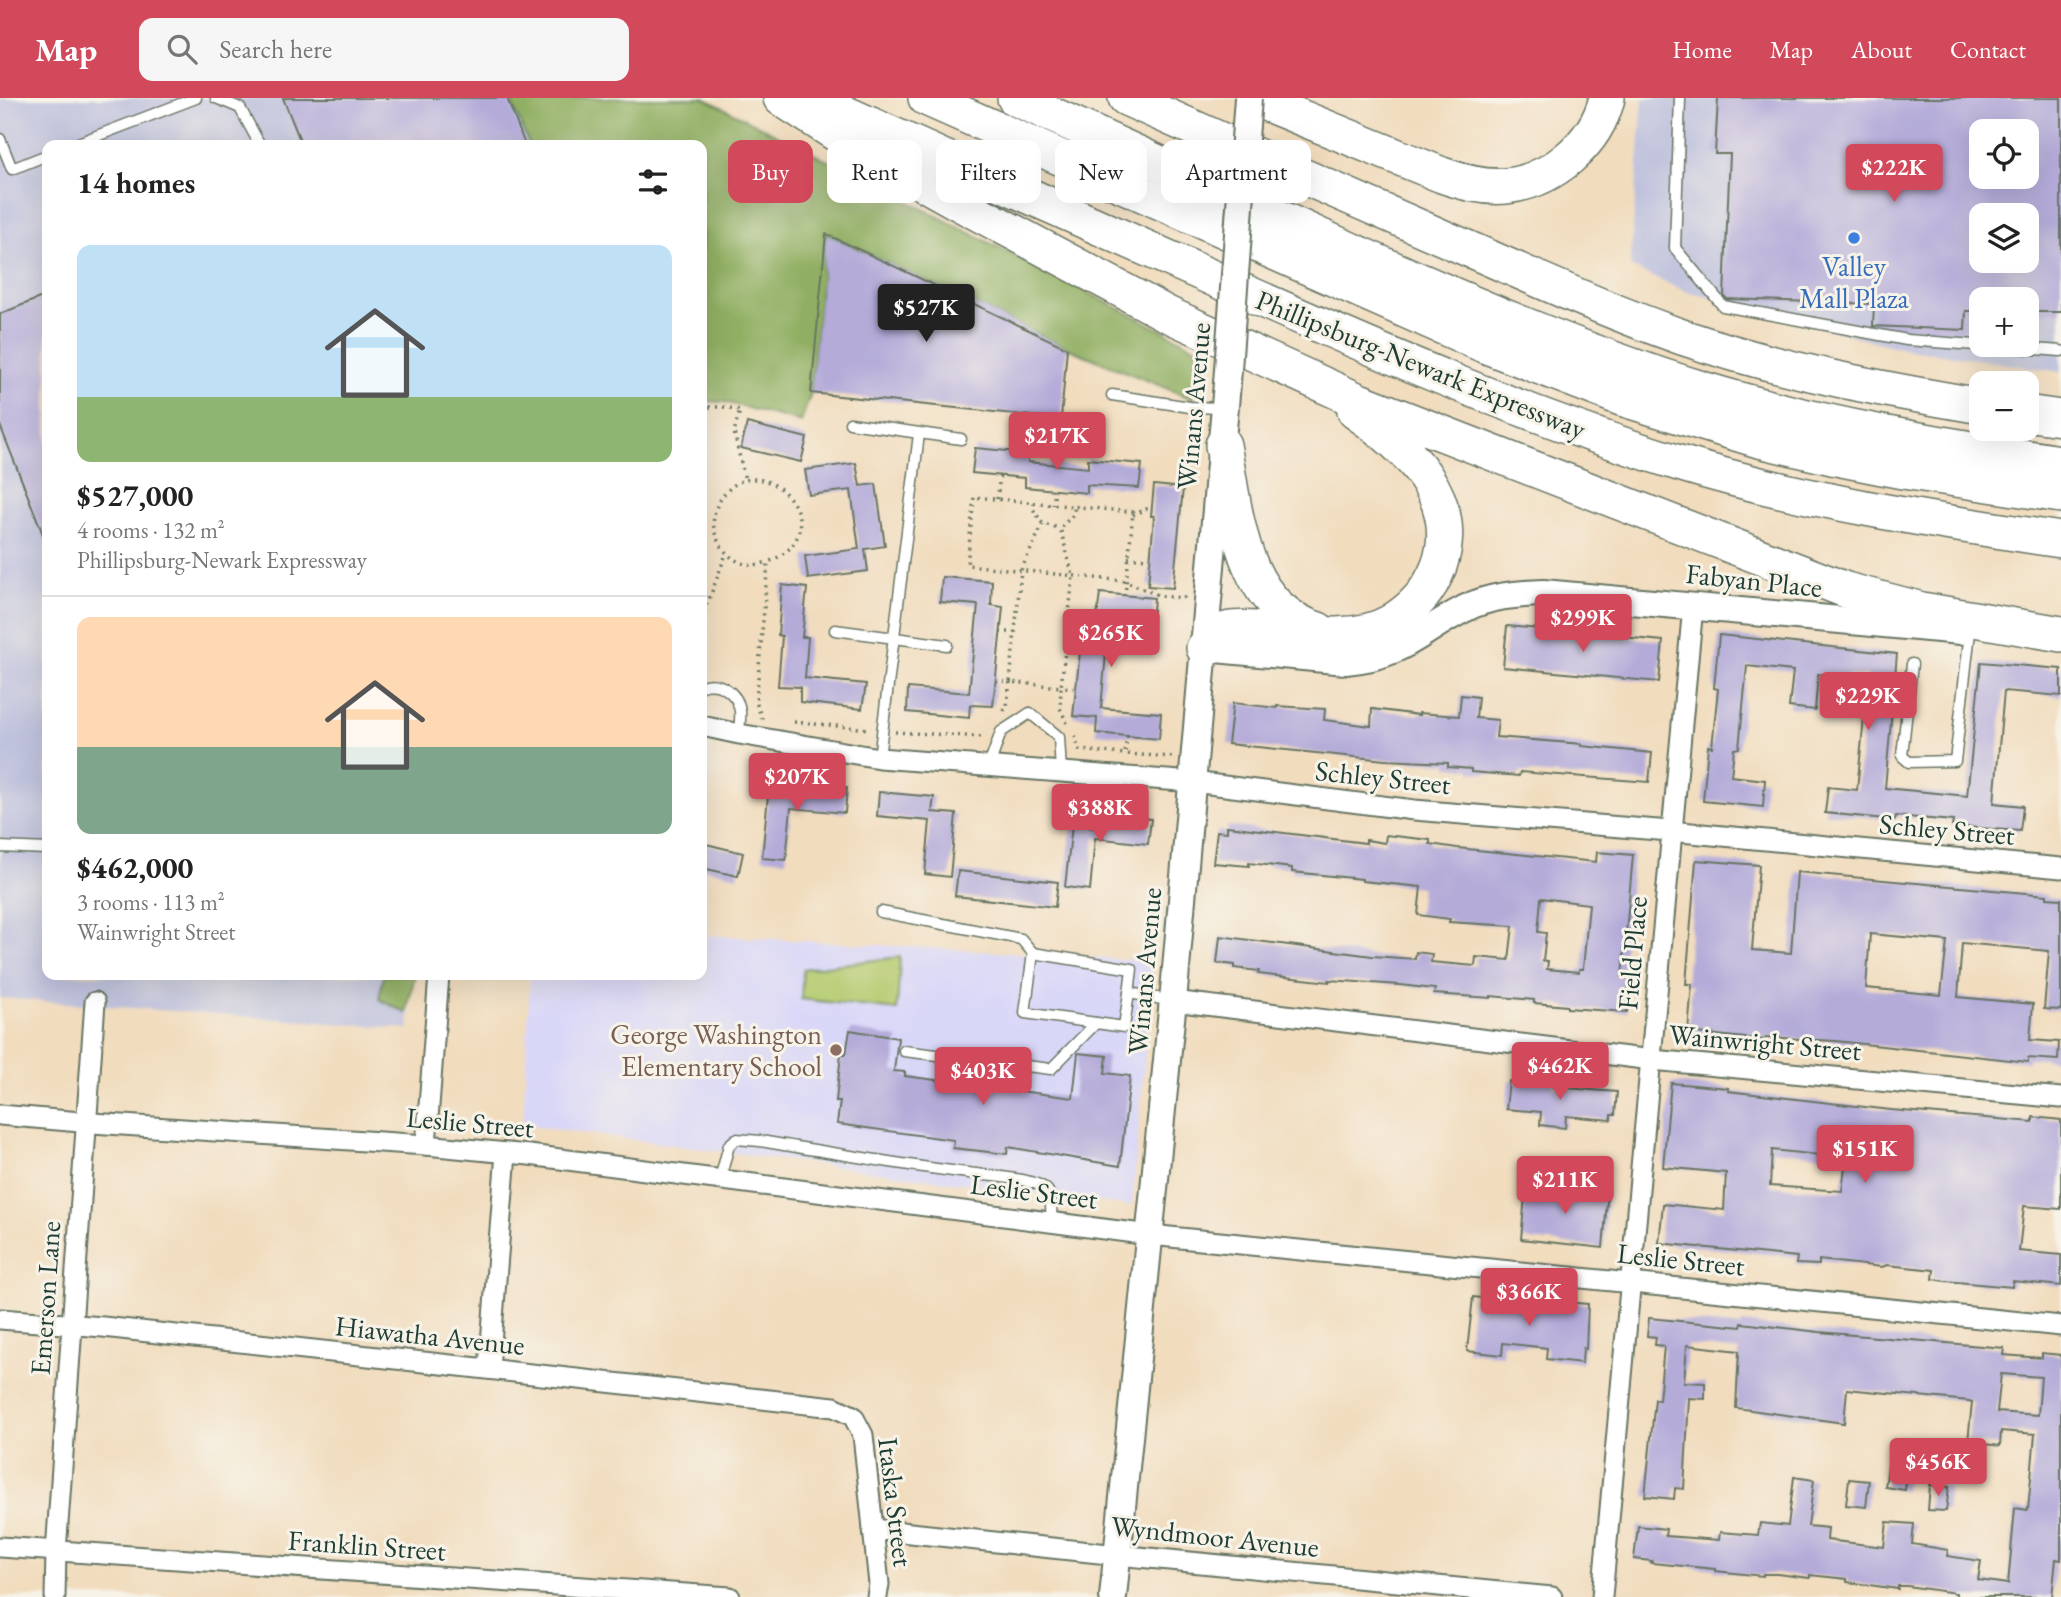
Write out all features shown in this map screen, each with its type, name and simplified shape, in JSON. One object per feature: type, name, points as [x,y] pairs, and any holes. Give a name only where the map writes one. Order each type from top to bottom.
[{"type":"highway","points":[[781,98],[846,140],[1111,285],[1167,314],[1381,409],[1846,590],[1922,610],[2061,636]]},
{"type":"highway","name":"Phillipsburg-Newark Expressway","points":[[810,98],[1331,330],[1475,390],[1611,441],[1740,480],[1822,500],[2061,540]]},
{"type":"highway","name":"Phillipsburg-Newark Expressway","points":[[926,98],[1472,341],[1621,398],[1759,440],[1832,457],[1903,471],[2061,495]]},
{"type":"highway","points":[[1015,98],[1445,292],[1568,343],[1636,367],[1717,393],[1846,426],[2061,463]]},
{"type":"highway","points":[[1126,98],[1342,194],[1647,324],[1726,351],[1819,375],[1890,391],[1969,404]]},
{"type":"highway","points":[[1250,98],[1442,175],[1466,183],[1505,186],[1532,179],[1566,160],[1590,135],[1607,98]]},
{"type":"highway","points":[[1204,648],[1218,633],[1236,628],[1342,634],[1378,628],[1390,623],[1414,605],[1437,572],[1446,545],[1444,517],[1435,494],[1412,459],[1372,423],[1310,379]]},
{"type":"highway","points":[[2039,415],[2061,418]]},
{"type":"highway","points":[[1223,445],[1242,545],[1254,573],[1271,599],[1291,617],[1314,629],[1342,634]]},
{"type":"main road","name":"Winans Avenue","points":[[1113,1597],[1173,1001],[1223,445],[1250,98]]},
{"type":"main road","name":"Fabyan Place","points":[[1204,648],[1346,661],[1361,659],[1403,647],[1478,603],[1526,593],[1970,632],[2061,636]]},
{"type":"street","name":"Field Place","points":[[1602,1597],[1652,1060],[1670,831],[1693,606]]},
{"type":"street","name":"Schley Street","points":[[707,727],[879,758],[1192,782],[1414,810],[2061,868]]},
{"type":"street","points":[[426,1145],[439,980]]},
{"type":"street","name":"Wainwright Street","points":[[1173,1001],[1652,1060],[2061,1098]]},
{"type":"street","name":"Emerson Lane","points":[[55,1597],[55,1552],[95,1002]]},
{"type":"street","name":"Leslie Street","points":[[0,1115],[506,1153],[1150,1234],[2061,1326]]},
{"type":"street","points":[[489,1369],[506,1153]]},
{"type":"street","name":"Hiawatha Avenue","points":[[0,1319],[834,1407],[853,1416]]},
{"type":"street","name":"Itaska Street","points":[[853,1416],[863,1435],[878,1584],[877,1597]]},
{"type":"street","name":"Wyndmoor Avenue","points":[[873,1529],[1552,1597]]},
{"type":"street","name":"Franklin Street","points":[[0,1547],[730,1597]]},
{"type":"lane","points":[[86,140],[196,98]]},
{"type":"lane","points":[[216,98],[240,108],[257,140]]},
{"type":"lane","points":[[1680,98],[1675,248],[1723,306],[1907,340],[2061,352]]},
{"type":"lane","points":[[0,139],[12,169],[42,157]]},
{"type":"lane","points":[[1112,395],[1190,407],[1226,396]]},
{"type":"lane","points":[[850,423],[961,439]]},
{"type":"lane","points":[[879,758],[919,434]]},
{"type":"lane","points":[[835,630],[947,645]]},
{"type":"lane","points":[[1912,664],[1902,756],[1909,762],[1955,761],[1970,632]]},
{"type":"lane","points":[[707,684],[717,685],[733,694],[740,711],[738,734]]},
{"type":"lane","points":[[989,766],[1001,732],[1030,713],[1059,737],[1060,772]]},
{"type":"lane","points":[[0,847],[42,849]]},
{"type":"lane","points":[[881,912],[1013,936],[1021,939],[1033,953],[1132,969],[1124,1027],[1025,1013],[1033,953]]},
{"type":"lane","points":[[1129,993],[1173,1001]]},
{"type":"lane","points":[[904,1051],[1051,1069],[1096,1023]]},
{"type":"lane","points":[[720,1179],[729,1145],[736,1139],[760,1142],[1037,1184],[1047,1190],[1051,1200],[1051,1222]]},
{"type":"path","points":[[707,407],[740,410],[734,432],[745,480]]},
{"type":"path","points":[[997,499],[1000,475]]},
{"type":"path","points":[[745,480],[765,480],[782,488],[798,512],[796,540],[787,552],[768,562],[752,565],[726,554],[713,530],[715,511],[721,497],[730,488],[745,480]]},
{"type":"path","points":[[1053,505],[1055,490]]},
{"type":"path","points":[[1133,514],[974,497],[967,565],[1125,581],[1160,596],[1184,598],[1183,610]]},
{"type":"path","points":[[1034,503],[1033,509],[1044,524],[1060,528]]},
{"type":"path","points":[[1060,528],[1073,515],[1074,506]]},
{"type":"path","points":[[1133,514],[1146,509],[1152,510]]},
{"type":"path","points":[[1125,596],[1133,514]]},
{"type":"path","points":[[999,716],[1007,705],[1021,570],[1044,524]]},
{"type":"path","points":[[1060,528],[1073,576],[1060,708],[1062,716],[1073,731],[1079,750],[1179,758]]},
{"type":"path","points":[[707,605],[726,554]]},
{"type":"path","points":[[1128,557],[1147,559]]},
{"type":"path","points":[[768,562],[756,702],[760,718],[773,720]]},
{"type":"path","points":[[1000,632],[1015,632]]},
{"type":"path","points":[[1066,639],[1078,639]]},
{"type":"path","points":[[996,681],[1073,688]]},
{"type":"path","points":[[787,721],[983,739],[986,732]]},
{"type":"path","points":[[1125,754],[1127,736]]},
{"type":"shaded area","points":[[510,98],[527,140],[42,140],[42,980],[410,980],[409,1029],[0,998],[0,99]]},
{"type":"shaded area","name":"Valley Mall Plaza","points":[[1643,98],[2061,98],[2061,372],[1895,347],[1685,291],[1630,267]]},
{"type":"shaded area","name":"George Washington Elementary School","points":[[707,935],[1153,961],[1132,1206],[523,1125],[530,980],[707,980]]},
{"type":"green space","points":[[510,98],[704,98],[787,140],[728,140],[728,203],[813,203],[813,153],[827,160],[827,203],[911,203],[1197,348],[1193,399],[1067,348],[826,234],[811,393],[801,422],[724,402],[707,401],[707,140],[527,140]]},
{"type":"green space","points":[[900,957],[897,1010],[801,999],[803,969]]},
{"type":"green space","points":[[383,980],[414,980],[406,1013],[379,999]]},
{"type":"building","points":[[283,98],[507,98],[523,140],[300,140]]},
{"type":"building","name":"Valley Mall Plaza","points":[[1718,98],[2061,98],[2061,312],[2039,312],[2039,287],[1969,287],[1969,311],[1966,311],[1965,330],[1873,326],[1874,304],[1727,299],[1724,296],[1730,154],[1715,154]]},
{"type":"building","points":[[826,234],[1067,348],[1061,419],[811,393]]},
{"type":"building","points":[[42,297],[42,532],[0,425],[0,314]]},
{"type":"building","points":[[747,423],[807,438],[801,462],[741,448]]},
{"type":"building","points":[[975,448],[1028,453],[1028,462],[1088,468],[1088,459],[1142,464],[1139,488],[1087,485],[1087,493],[1025,487],[1025,478],[972,473]]},
{"type":"building","points":[[856,463],[860,486],[876,484],[885,546],[865,549],[868,571],[808,579],[805,556],[859,549],[851,490],[809,495],[805,470]]},
{"type":"building","points":[[1154,485],[1183,488],[1173,588],[1148,586]]},
{"type":"building","points":[[942,577],[992,581],[991,605],[1003,607],[993,706],[970,705],[969,718],[907,712],[908,688],[969,693],[978,605],[940,602]]},
{"type":"building","points":[[782,585],[807,588],[802,637],[808,637],[805,678],[866,684],[862,709],[800,702],[800,687],[778,686]]},
{"type":"building","points":[[1100,593],[1154,598],[1152,624],[1109,620],[1101,708],[1161,713],[1159,739],[1096,733],[1097,718],[1073,716],[1084,615],[1097,617]]},
{"type":"building","points":[[1507,626],[1663,641],[1659,682],[1503,667]]},
{"type":"building","points":[[1719,635],[1897,654],[1885,788],[1967,796],[1981,662],[2061,669],[2061,696],[2004,691],[1994,803],[2023,806],[2020,831],[1952,826],[1953,821],[1896,816],[1895,820],[1825,813],[1828,787],[1857,790],[1868,676],[1818,674],[1815,710],[1789,707],[1793,671],[1747,666],[1739,748],[1734,749],[1731,776],[1765,780],[1763,807],[1703,801],[1708,746],[1712,747],[1718,689],[1714,688]]},
{"type":"building","points":[[1461,695],[1478,697],[1476,718],[1498,720],[1496,737],[1652,753],[1649,782],[1520,772],[1519,776],[1471,772],[1471,769],[1448,767],[1448,763],[1385,760],[1228,744],[1233,703],[1277,708],[1325,709],[1324,720],[1371,726],[1372,709],[1419,715],[1459,716]]},
{"type":"building","points":[[791,782],[847,788],[845,813],[791,808],[786,860],[762,858],[768,795],[790,798]]},
{"type":"building","points":[[879,792],[934,797],[932,812],[956,814],[950,877],[925,874],[930,821],[877,816]]},
{"type":"building","points":[[1097,813],[1151,819],[1148,844],[1095,838],[1090,890],[1065,887],[1072,825],[1095,828]]},
{"type":"building","points":[[1227,826],[1366,843],[1366,840],[1385,843],[1386,835],[1430,840],[1430,844],[1457,848],[1596,862],[1597,852],[1633,855],[1622,977],[1629,978],[1627,1012],[1567,1008],[1534,1003],[1534,1000],[1434,994],[1435,989],[1400,985],[1329,982],[1258,974],[1259,971],[1217,963],[1220,936],[1372,956],[1415,959],[1416,952],[1432,954],[1431,962],[1475,966],[1476,957],[1509,960],[1513,926],[1449,922],[1450,919],[1418,915],[1421,887],[1292,872],[1292,868],[1249,863],[1249,866],[1213,863],[1217,831],[1227,832]],"holes":[[[1541,898],[1589,904],[1583,969],[1579,969],[1579,972],[1547,969],[1548,961],[1543,961],[1546,933],[1538,932]]]},
{"type":"building","points":[[707,844],[743,853],[738,876],[707,869]]},
{"type":"building","points":[[1696,860],[1759,865],[1752,950],[1791,953],[1797,872],[2047,895],[2047,898],[2061,899],[2061,1010],[2044,1009],[2049,951],[1962,943],[1958,997],[2033,1004],[2030,1040],[2059,1042],[2058,1060],[2028,1058],[2028,1062],[1836,1041],[1766,1037],[1765,1040],[1688,1032],[1692,984],[1686,984]],"holes":[[[1870,934],[1947,941],[1941,995],[1866,988]]]},
{"type":"building","points":[[958,871],[1058,882],[1055,907],[955,896]]},
{"type":"building","points":[[850,1030],[898,1038],[894,1071],[905,1072],[905,1076],[1073,1098],[1078,1053],[1107,1056],[1105,1073],[1130,1076],[1120,1166],[1008,1147],[1007,1154],[953,1148],[954,1140],[837,1124],[840,1101],[836,1101],[841,1054],[846,1054]]},
{"type":"building","points":[[1521,1079],[1554,1082],[1553,1087],[1617,1092],[1615,1115],[1611,1115],[1611,1120],[1566,1116],[1565,1128],[1540,1125],[1541,1112],[1506,1109],[1509,1081],[1520,1082]]},
{"type":"building","points":[[1671,1083],[1891,1110],[2033,1122],[2033,1117],[2061,1120],[2061,1209],[2024,1206],[2019,1251],[2061,1255],[2061,1286],[2013,1281],[2012,1287],[1945,1281],[1933,1279],[1934,1270],[1819,1260],[1819,1265],[1796,1264],[1797,1257],[1659,1243],[1663,1204],[1724,1210],[1726,1173],[1663,1167]],"holes":[[[1772,1150],[1846,1158],[1842,1191],[1770,1186]]]},
{"type":"building","points":[[1526,1185],[1569,1191],[1570,1187],[1608,1190],[1603,1248],[1521,1239]]},
{"type":"building","points":[[1473,1297],[1508,1301],[1507,1305],[1548,1308],[1552,1301],[1588,1304],[1586,1349],[1583,1348],[1582,1363],[1546,1359],[1547,1348],[1503,1343],[1502,1355],[1467,1351]]},
{"type":"building","points":[[1649,1318],[1741,1327],[1742,1323],[2004,1348],[2003,1355],[2042,1358],[2042,1353],[2061,1355],[2061,1560],[2056,1559],[2052,1597],[1956,1597],[1956,1593],[1907,1586],[1898,1586],[1898,1589],[1810,1575],[1810,1578],[1777,1574],[1763,1576],[1634,1559],[1638,1526],[1666,1529],[1665,1536],[1719,1540],[1720,1532],[1758,1535],[1760,1523],[1788,1526],[1794,1477],[1814,1480],[1808,1526],[1828,1528],[1827,1540],[1884,1547],[1887,1522],[1914,1524],[1912,1544],[1948,1550],[1947,1556],[1981,1561],[1978,1580],[2008,1584],[2015,1508],[2028,1510],[2035,1434],[2001,1431],[2000,1446],[1968,1442],[1972,1402],[1847,1389],[1844,1423],[1736,1408],[1739,1351],[1687,1345],[1684,1382],[1705,1383],[1705,1399],[1689,1398],[1684,1489],[1675,1488],[1674,1499],[1645,1496],[1655,1399],[1659,1400],[1664,1346],[1655,1345],[1656,1337],[1647,1336]],"holes":[[[2001,1374],[2041,1377],[2038,1415],[1997,1412]]]},
{"type":"building","points":[[1889,1460],[1909,1463],[1905,1490],[1885,1487]]},
{"type":"building","points":[[1849,1479],[1869,1481],[1866,1507],[1846,1505]]},
{"type":"building","points":[[1930,1485],[1949,1487],[1946,1511],[1928,1510]]},
{"type":"place","name":"Valley Mall Plaza","points":[[1854,238]]},
{"type":"place","name":"George Washington Elementary School","points":[[836,1050]]}]
